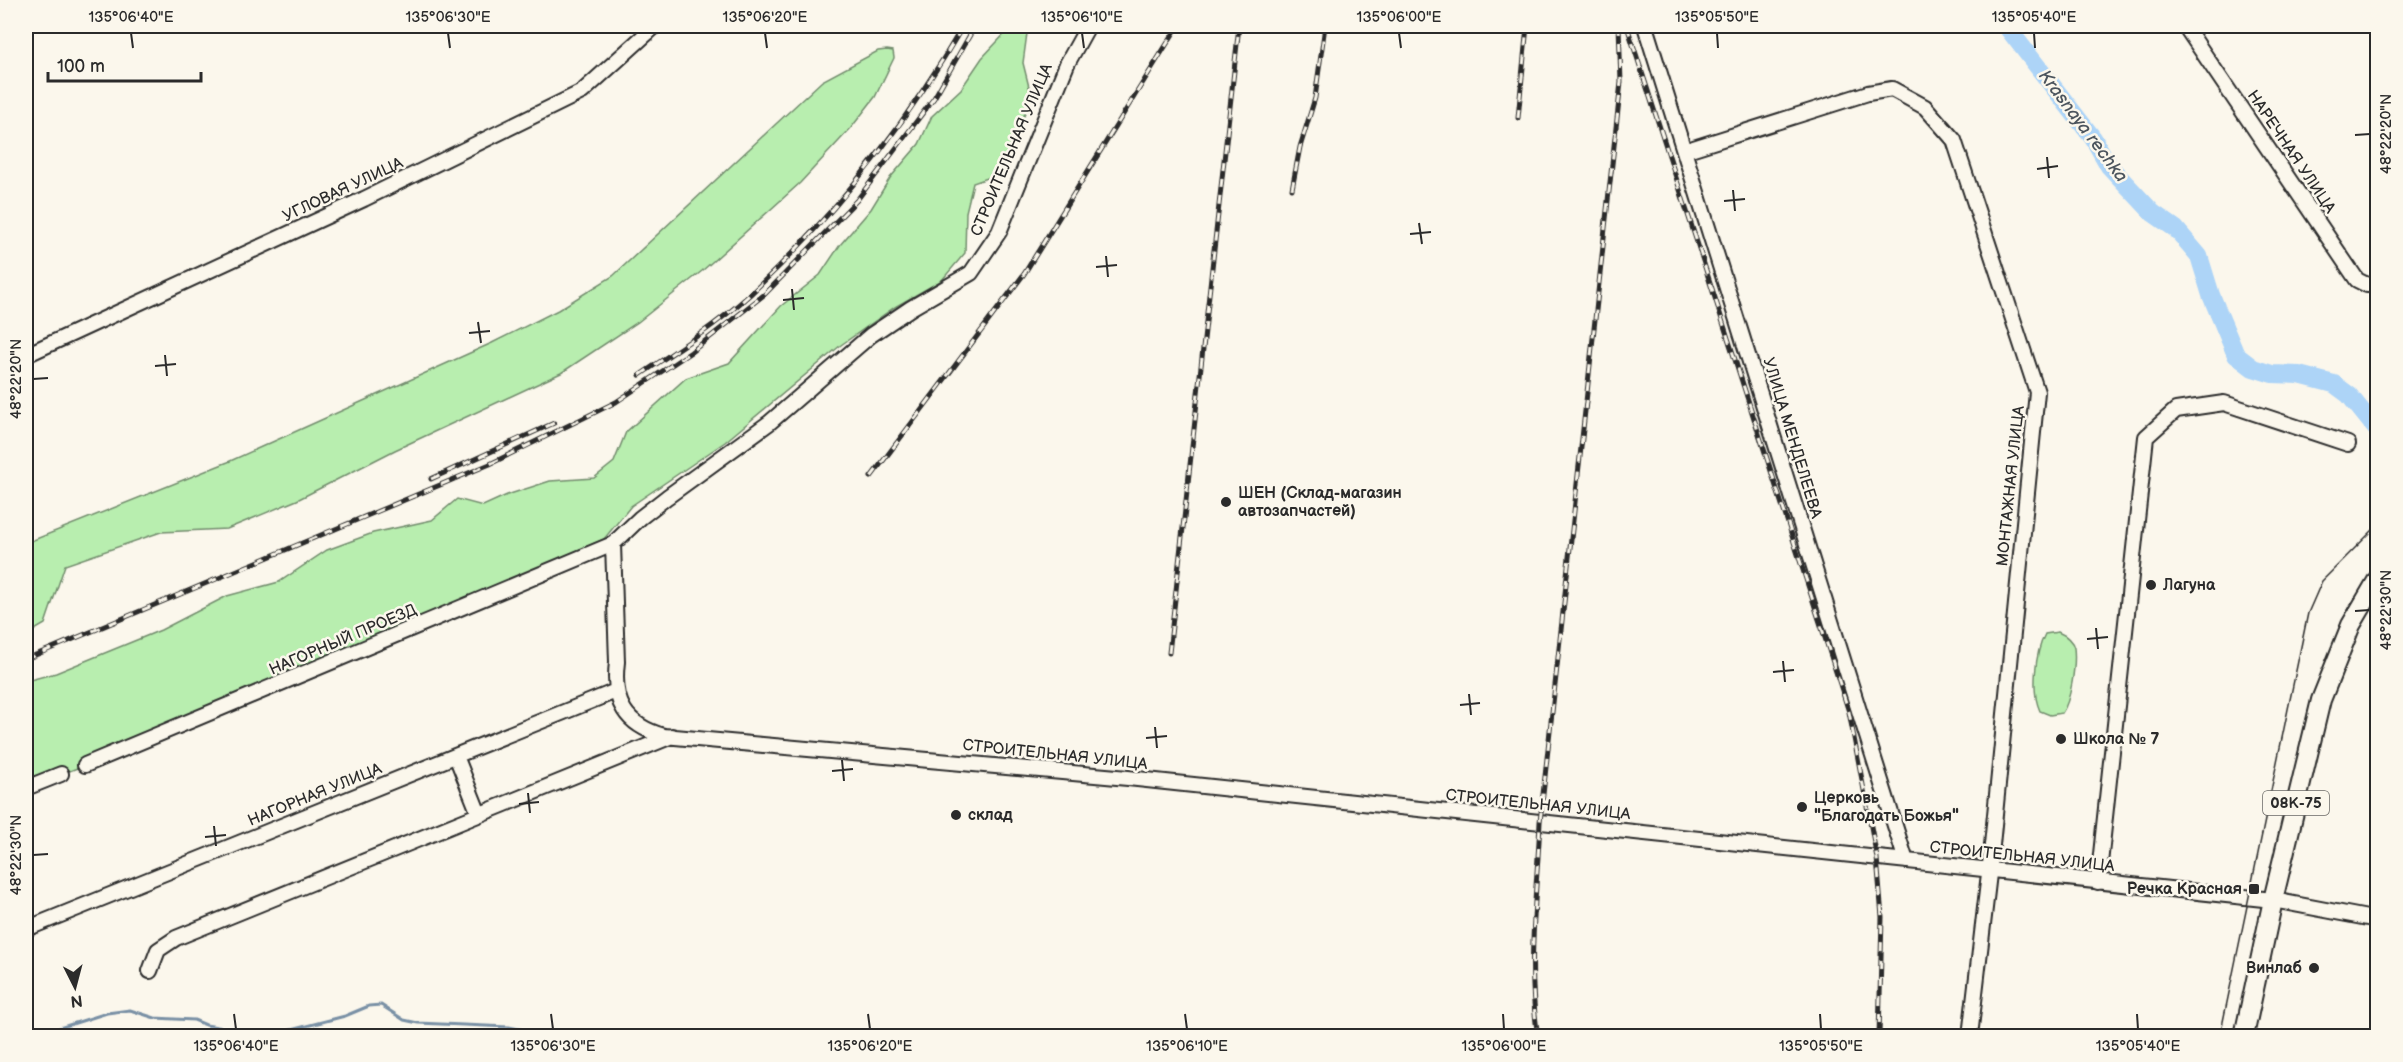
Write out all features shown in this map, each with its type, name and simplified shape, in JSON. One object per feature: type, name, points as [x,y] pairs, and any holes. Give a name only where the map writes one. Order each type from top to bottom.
[{"type":"main road","name":"08К-75","points":[[2244,1036],[2273,900],[2321,700],[2351,625],[2378,579]]},
{"type":"street","name":"УГЛОВАЯ УЛИЦА","points":[[26,356],[364,199],[582,92],[656,26]]},
{"type":"street","name":"СТРОИТЕЛЬНАЯ УЛИЦА","points":[[1088,26],[1067,64],[999,232],[971,273],[911,308],[871,336],[769,423],[667,497],[613,544],[616,691],[629,718],[639,727],[672,736],[1128,778],[2273,900],[2378,920]]},
{"type":"street","name":"УЛИЦА МЕНДЕЛЕЕВА","points":[[1645,26],[1906,861]]},
{"type":"street","name":"НАРЕЧНАЯ УЛИЦА","points":[[2185,26],[2357,280],[2367,285],[2378,284]]},
{"type":"street","name":"МОНТАЖНАЯ УЛИЦА","points":[[1684,151],[1868,93],[1892,89],[1925,107],[1954,140],[2037,392],[1990,869],[1970,1036]]},
{"type":"street","points":[[2098,882],[2146,437],[2176,410],[2224,403],[2348,444]]},
{"type":"street","name":"НАГОРНЫЙ ПРОЕЗД","points":[[85,765],[613,544]]},
{"type":"street","name":"НАГОРНАЯ УЛИЦА","points":[[26,929],[616,691]]},
{"type":"street","points":[[150,971],[158,950],[176,938],[672,736]]},
{"type":"street","points":[[456,756],[479,814]]},
{"type":"street","points":[[26,788],[61,774]]},
{"type":"green space","points":[[1012,26],[1028,26],[1023,63],[1031,95],[1005,172],[973,183],[966,212],[965,253],[942,280],[895,307],[841,345],[725,442],[631,506],[604,539],[85,765],[26,788],[26,681],[56,673],[161,630],[227,596],[279,582],[327,550],[373,533],[432,520],[457,499],[483,506],[507,495],[550,481],[594,478],[614,462],[626,432],[686,378],[729,363],[781,306],[820,275],[840,245],[871,209],[890,178],[919,144],[932,116],[961,89],[982,58]]},
{"type":"green space","points":[[878,51],[893,51],[894,58],[875,97],[851,128],[800,183],[702,271],[638,322],[561,373],[395,450],[297,500],[227,529],[161,532],[65,565],[45,624],[26,635],[26,543],[228,462],[492,343],[558,310],[613,276],[822,81]]},
{"type":"green space","points":[[2058,632],[2072,642],[2073,672],[2070,691],[2062,713],[2050,715],[2040,711],[2037,703],[2035,672],[2045,634]]},
{"type":"waterway","name":"Krasnaya rechka","points":[[2006,26],[2093,138],[2109,166],[2153,213],[2176,229],[2199,256],[2211,295],[2236,355],[2253,368],[2272,374],[2299,375],[2334,384],[2349,395],[2378,431]]},
{"type":"waterway","points":[[34,1036],[107,1013],[130,1010],[155,1018],[194,1020],[206,1025],[258,1034],[283,1032],[345,1016],[369,1006],[381,1005],[404,1020],[418,1023],[509,1027],[555,1036]]},
{"type":"tram line","points":[[2220,1036],[2308,613],[2322,581],[2378,525]]},
{"type":"railway","points":[[640,375],[733,309],[791,255],[819,225],[896,130],[963,26]]},
{"type":"railway","points":[[26,659],[490,464],[616,402],[691,352],[765,294],[857,200],[934,98],[975,26]]},
{"type":"railway","points":[[871,477],[1024,274],[1178,26]]},
{"type":"railway","points":[[1169,653],[1239,26]]},
{"type":"railway","points":[[1292,189],[1300,147],[1315,98],[1325,26]]},
{"type":"railway","points":[[1518,118],[1527,26]]},
{"type":"railway","points":[[1538,1036],[1533,983],[1533,929],[1540,822],[1621,82],[1619,26]]},
{"type":"railway","points":[[1627,26],[1849,712],[1877,858],[1882,917],[1879,1036]]},
{"type":"railway","points":[[431,479],[554,423]]},
{"type":"place","name":"ШЕН (Склад-магазин автозапчастей)","points":[[1226,502]]},
{"type":"place","name":"Лагуна","points":[[2151,585]]},
{"type":"place","name":"Школа № 7","points":[[2061,739]]},
{"type":"place","name":"Церковь \"Благодать Божья\"","points":[[1802,807]]},
{"type":"place","name":"склад","points":[[956,815]]},
{"type":"place","name":"Речка Красная","points":[[2254,889]]},
{"type":"place","name":"Винлаб","points":[[2314,968]]}]
